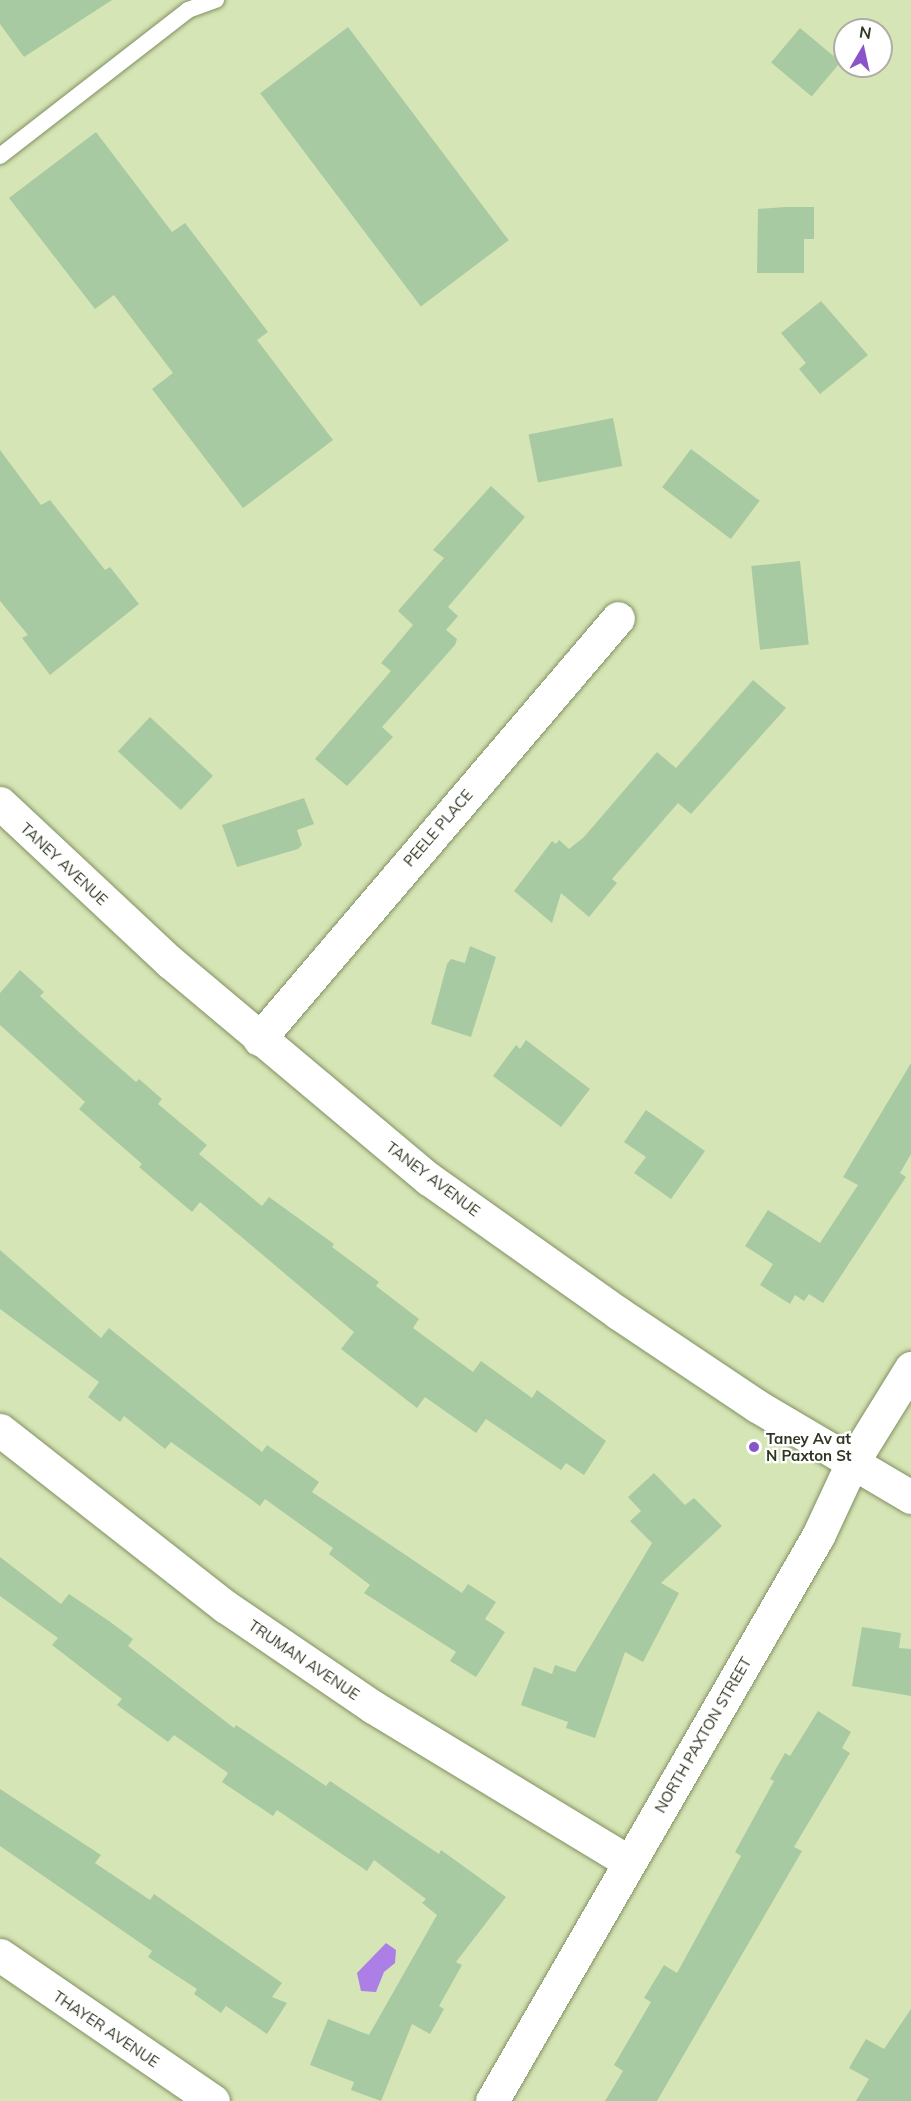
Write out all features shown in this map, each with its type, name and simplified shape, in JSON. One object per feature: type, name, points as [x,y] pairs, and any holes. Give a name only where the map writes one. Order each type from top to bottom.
[{"type":"street","name":"PEELE PLACE","points":[[259,1039],[618,618]]},
{"type":"street","name":"TANEY AVENUE","points":[[0,803],[170,962],[259,1039],[429,1179],[618,1313],[852,1463],[911,1497]]},
{"type":"street","name":"NORTH PAXTON STREET","points":[[492,2101],[627,1862],[818,1536],[852,1463],[911,1368]]},
{"type":"street","name":"TRUMAN AVENUE","points":[[0,1430],[226,1607],[373,1707],[627,1862]]},
{"type":"street","name":"THAYER AVENUE","points":[[0,1955],[213,2101]]},
{"type":"lane","points":[[0,156],[188,10],[216,0]]},
{"type":"shaded area","points":[[386,1943],[396,1950],[395,1963],[384,1972],[376,1992],[361,1991],[357,1973]]},
{"type":"building","points":[[0,0],[112,0],[24,57],[0,24]]},
{"type":"building","points":[[348,27],[509,240],[421,306],[260,93]]},
{"type":"building","points":[[800,28],[833,56],[833,71],[812,97],[771,62]]},
{"type":"building","points":[[96,132],[172,232],[185,223],[268,332],[257,340],[333,440],[243,508],[152,389],[173,373],[114,295],[95,309],[9,198]]},
{"type":"building","points":[[814,207],[814,239],[804,239],[804,273],[757,273],[758,209]]},
{"type":"building","points":[[821,301],[868,355],[820,394],[799,369],[806,363],[781,333]]},
{"type":"building","points":[[613,418],[622,466],[538,483],[529,434]]},
{"type":"building","points":[[691,449],[760,501],[731,539],[662,487]]},
{"type":"building","points":[[0,450],[41,505],[50,500],[105,570],[110,567],[139,604],[50,675],[22,638],[28,635],[0,601]]},
{"type":"building","points":[[491,486],[525,517],[448,607],[458,616],[446,630],[457,639],[455,645],[382,727],[393,737],[347,786],[315,759],[391,671],[381,663],[413,625],[398,611],[444,558],[433,550]]},
{"type":"building","points":[[800,561],[809,645],[760,650],[751,566]]},
{"type":"building","points":[[753,680],[786,708],[691,814],[678,803],[612,879],[617,883],[589,917],[561,893],[552,923],[514,891],[552,841],[556,844],[559,840],[569,849],[584,837],[657,752],[676,768]]},
{"type":"building","points":[[150,717],[213,776],[181,810],[118,751]]},
{"type":"building","points":[[304,798],[314,824],[297,830],[302,845],[298,849],[237,867],[222,825]]},
{"type":"building","points":[[470,946],[496,957],[471,1037],[431,1024],[447,964],[451,959],[465,963]]},
{"type":"building","points":[[20,970],[44,992],[40,996],[136,1082],[139,1079],[162,1099],[158,1104],[207,1145],[199,1154],[262,1206],[269,1197],[334,1244],[332,1247],[379,1282],[376,1286],[419,1319],[413,1328],[473,1372],[481,1361],[532,1398],[537,1390],[606,1441],[584,1475],[566,1463],[561,1470],[486,1419],[476,1433],[425,1397],[417,1408],[341,1349],[354,1332],[200,1202],[192,1212],[139,1167],[142,1164],[79,1109],[85,1102],[0,1025],[0,993]]},
{"type":"building","points":[[526,1040],[590,1089],[561,1127],[493,1076],[516,1045],[520,1049]]},
{"type":"building","points":[[911,1063],[911,1154],[900,1173],[906,1177],[823,1303],[809,1294],[804,1301],[795,1295],[790,1304],[760,1285],[773,1264],[745,1246],[768,1210],[820,1243],[858,1185],[843,1177]]},
{"type":"building","points":[[646,1110],[705,1151],[671,1199],[634,1173],[646,1157],[624,1142]]},
{"type":"building","points":[[0,1250],[101,1338],[109,1328],[262,1452],[267,1445],[319,1482],[312,1492],[462,1593],[468,1584],[496,1602],[485,1619],[505,1632],[476,1677],[450,1661],[456,1652],[364,1593],[370,1585],[329,1554],[333,1548],[265,1499],[260,1506],[171,1442],[165,1449],[124,1416],[120,1422],[88,1397],[99,1382],[0,1309]]},
{"type":"building","points":[[654,1473],[685,1505],[694,1498],[722,1526],[661,1583],[679,1593],[643,1662],[625,1652],[595,1738],[566,1728],[568,1722],[521,1705],[534,1667],[552,1674],[555,1665],[575,1672],[652,1543],[630,1521],[641,1511],[628,1497]]},
{"type":"building","points":[[0,1557],[61,1604],[69,1594],[109,1621],[133,1639],[128,1646],[234,1728],[236,1725],[326,1786],[330,1781],[439,1854],[441,1850],[506,1897],[456,1962],[462,1965],[439,2006],[444,2009],[430,2034],[412,2024],[381,2101],[351,2090],[354,2082],[310,2065],[328,2019],[369,2035],[437,1915],[422,1903],[426,1899],[374,1860],[367,1871],[277,1810],[273,1816],[222,1782],[228,1773],[174,1735],[168,1742],[117,1705],[122,1699],[52,1645],[58,1638],[0,1596]]},
{"type":"building","points":[[862,1627],[901,1633],[899,1648],[911,1649],[911,1696],[852,1686]]},
{"type":"building","points":[[818,1711],[851,1732],[842,1748],[850,1753],[794,1847],[802,1851],[657,2101],[605,2101],[623,2071],[614,2065],[651,2002],[644,1998],[664,1965],[677,1973],[741,1856],[735,1852],[774,1781],[770,1779],[785,1753],[790,1756]]},
{"type":"building","points":[[0,1789],[101,1855],[95,1863],[150,1900],[154,1894],[282,1983],[272,1997],[287,2003],[267,2034],[226,2006],[221,2013],[194,1994],[197,1989],[148,1957],[152,1951],[0,1846]]},
{"type":"building","points":[[911,2009],[911,2101],[856,2101],[869,2079],[849,2068],[866,2039],[884,2049]]},
{"type":"place","name":"Taney Av at N Paxton St","points":[[754,1447]]}]
